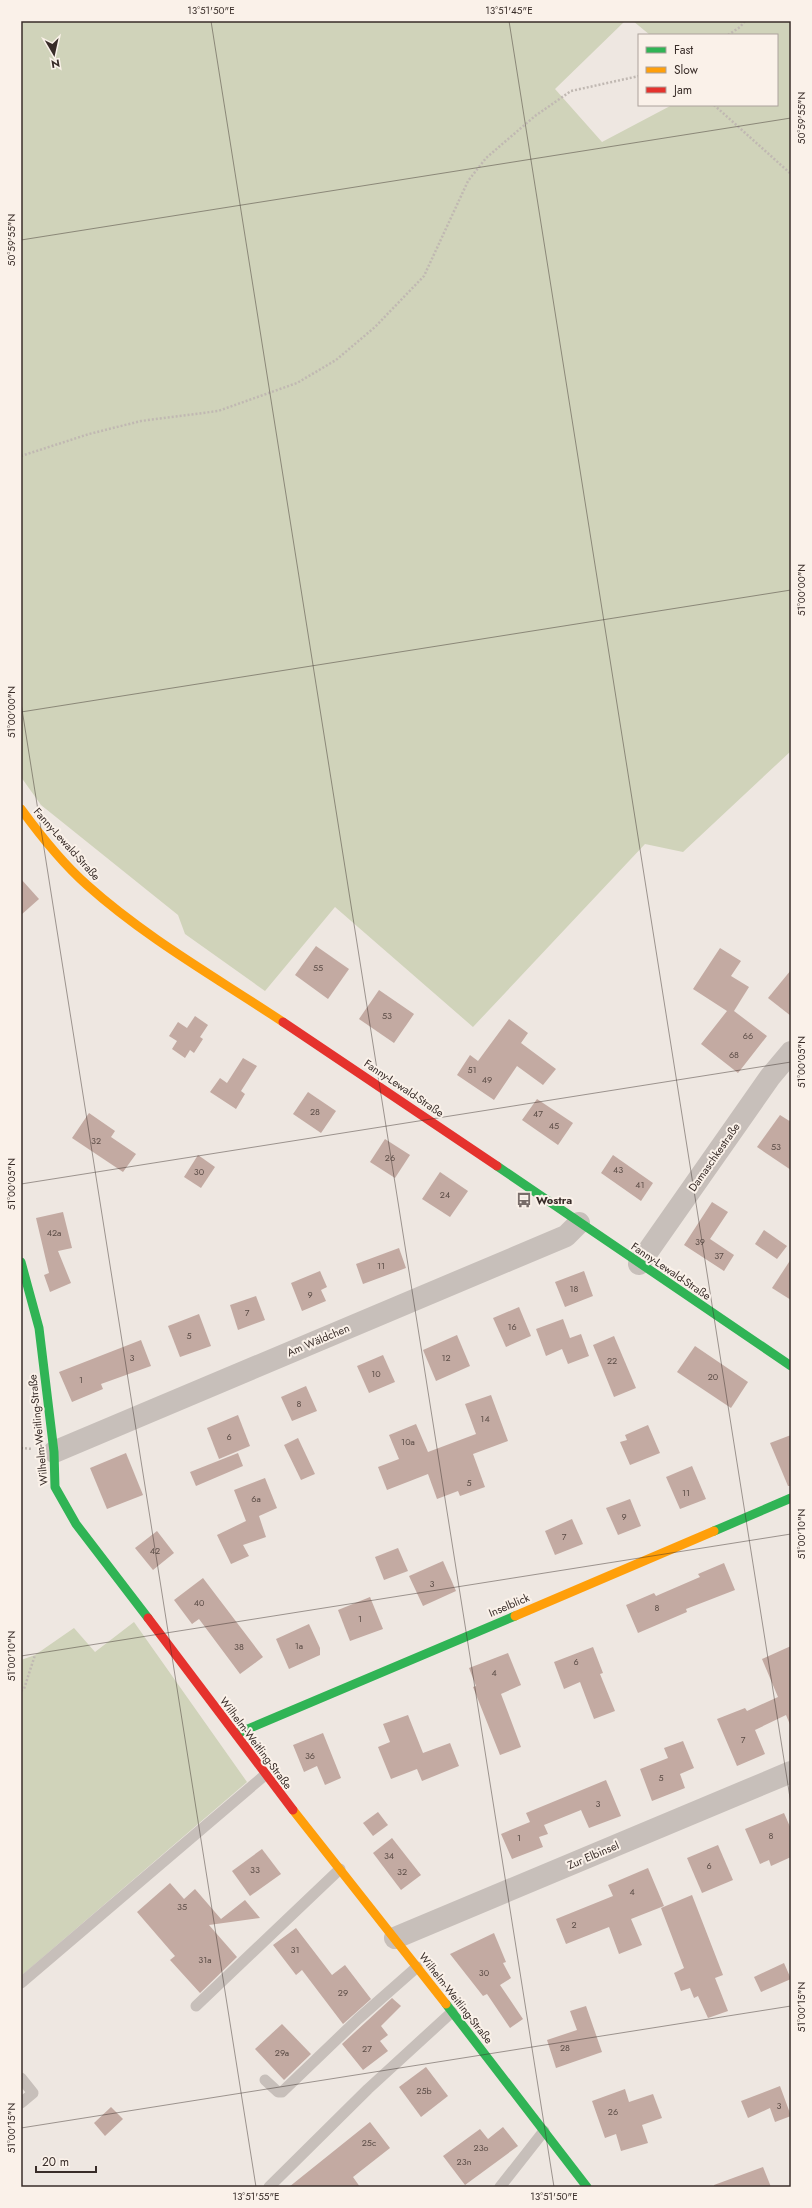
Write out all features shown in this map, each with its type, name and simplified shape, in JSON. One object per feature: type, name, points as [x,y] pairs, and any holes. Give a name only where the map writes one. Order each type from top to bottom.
[{"type":"street","name":"Fanny-Lewald-Straße","points":[[21,809],[37,831],[86,884],[134,923],[436,1124],[639,1264],[791,1366]]},
{"type":"street","name":"Damaschkestraße","points":[[639,1264],[752,1102],[791,1052]]},
{"type":"street","name":"Am Wäldchen","points":[[54,1452],[566,1236],[579,1223]]},
{"type":"street","name":"Wilhelm-Weitling-Straße","points":[[21,1262],[38,1328],[54,1452],[55,1487],[76,1524],[236,1734],[265,1775],[395,1938],[587,2187]]},
{"type":"street","name":"Inselblick","points":[[236,1734],[791,1498]]},
{"type":"street","name":"Zur Elbinsel","points":[[395,1938],[791,1772]]},
{"type":"lane","points":[[21,1983],[265,1775]]},
{"type":"lane","points":[[196,2006],[340,1869]]},
{"type":"lane","points":[[266,2080],[278,2092],[282,2092],[358,2019],[417,1967]]},
{"type":"lane","points":[[269,2187],[368,2089],[452,2012]]},
{"type":"lane","points":[[21,2078],[33,2093],[21,2103]]},
{"type":"lane","points":[[500,2187],[544,2131]]},
{"type":"path","points":[[730,34],[740,27],[745,21]]},
{"type":"path","points":[[21,456],[89,434],[140,421],[218,411],[297,383],[336,360],[375,327],[424,276],[468,181],[486,158],[535,116],[571,91],[638,76]]},
{"type":"path","points":[[715,106],[791,174]]},
{"type":"path","points":[[21,1691],[24,1689],[35,1655]]},
{"type":"green space","points":[[21,21],[625,21],[555,89],[602,142],[670,106],[778,106],[778,34],[649,34],[633,21],[791,21],[791,751],[683,852],[645,844],[473,1027],[335,907],[265,991],[185,934],[178,915],[41,805],[21,777]]},
{"type":"green space","points":[[134,1622],[247,1782],[21,1976],[21,1660],[35,1655],[74,1628],[95,1652]]},
{"type":"building","points":[[21,879],[39,899],[21,915]]},
{"type":"building","points":[[316,946],[349,969],[328,999],[295,975]]},
{"type":"building","points":[[720,948],[741,961],[731,976],[749,987],[734,1011],[767,1036],[738,1073],[701,1044],[727,1011],[693,989]]},
{"type":"building","points":[[791,970],[791,1016],[768,998]]},
{"type":"building","points":[[379,990],[414,1014],[394,1043],[359,1019]]},
{"type":"building","points":[[195,1016],[208,1025],[200,1037],[203,1039],[194,1053],[190,1050],[185,1058],[172,1049],[177,1041],[169,1036],[178,1022],[187,1028]]},
{"type":"building","points":[[509,1019],[528,1033],[521,1043],[556,1069],[543,1085],[517,1066],[494,1100],[457,1075],[470,1055],[478,1061]]},
{"type":"building","points":[[243,1058],[257,1066],[241,1091],[245,1094],[236,1109],[210,1092],[220,1078],[227,1083]]},
{"type":"building","points":[[308,1092],[336,1111],[321,1133],[293,1114]]},
{"type":"building","points":[[537,1099],[573,1123],[558,1145],[522,1120]]},
{"type":"building","points":[[89,1113],[115,1131],[111,1137],[136,1154],[123,1172],[72,1138]]},
{"type":"building","points":[[780,1115],[791,1122],[791,1170],[757,1147]]},
{"type":"building","points":[[385,1139],[410,1155],[395,1178],[370,1162]]},
{"type":"building","points":[[198,1155],[215,1167],[201,1188],[184,1177]]},
{"type":"building","points":[[613,1155],[653,1183],[641,1201],[601,1173]]},
{"type":"building","points":[[440,1172],[468,1191],[450,1217],[422,1199]]},
{"type":"building","points":[[712,1202],[728,1212],[710,1239],[734,1255],[724,1271],[684,1245]]},
{"type":"building","points":[[63,1212],[72,1248],[58,1251],[71,1283],[50,1292],[44,1275],[49,1273],[36,1218]]},
{"type":"building","points":[[764,1230],[787,1246],[777,1259],[755,1244]]},
{"type":"building","points":[[399,1248],[406,1268],[363,1284],[356,1264]]},
{"type":"building","points":[[791,1259],[791,1300],[772,1288]]},
{"type":"building","points":[[320,1271],[327,1287],[321,1290],[326,1301],[302,1311],[291,1283]]},
{"type":"building","points":[[584,1271],[593,1296],[565,1307],[555,1282]]},
{"type":"building","points":[[256,1296],[265,1320],[238,1330],[230,1305]]},
{"type":"building","points":[[519,1307],[531,1336],[506,1347],[493,1318]]},
{"type":"building","points":[[199,1314],[211,1346],[180,1357],[168,1326]]},
{"type":"building","points":[[563,1319],[570,1338],[581,1334],[589,1356],[568,1364],[562,1349],[546,1356],[536,1329]]},
{"type":"building","points":[[457,1335],[470,1366],[436,1381],[423,1350]]},
{"type":"building","points":[[614,1336],[636,1388],[614,1397],[593,1345]]},
{"type":"building","points":[[141,1340],[151,1366],[101,1384],[103,1389],[72,1402],[59,1372]]},
{"type":"building","points":[[695,1346],[748,1382],[731,1408],[677,1372]]},
{"type":"building","points":[[383,1355],[395,1382],[369,1393],[357,1366]]},
{"type":"building","points":[[306,1386],[317,1411],[292,1421],[281,1397]]},
{"type":"building","points":[[491,1395],[508,1441],[473,1454],[485,1487],[460,1496],[458,1491],[437,1499],[428,1474],[387,1490],[378,1467],[399,1459],[389,1435],[416,1424],[428,1452],[476,1434],[465,1404]]},
{"type":"building","points":[[238,1415],[250,1446],[219,1459],[207,1428]]},
{"type":"building","points":[[648,1425],[660,1453],[630,1465],[620,1442],[627,1440],[625,1435]]},
{"type":"building","points":[[791,1435],[791,1486],[788,1486],[770,1443]]},
{"type":"building","points":[[298,1438],[315,1474],[301,1480],[284,1445]]},
{"type":"building","points":[[126,1453],[143,1495],[107,1509],[90,1468]]},
{"type":"building","points":[[238,1453],[243,1466],[196,1486],[190,1472]]},
{"type":"building","points":[[692,1466],[706,1499],[680,1509],[666,1477]]},
{"type":"building","points":[[265,1478],[277,1508],[259,1516],[266,1537],[243,1545],[249,1556],[231,1564],[217,1535],[246,1521],[234,1490]]},
{"type":"building","points":[[630,1499],[641,1526],[618,1535],[606,1508]]},
{"type":"building","points":[[572,1519],[583,1544],[555,1555],[545,1531]]},
{"type":"building","points":[[157,1531],[174,1553],[153,1570],[135,1548]]},
{"type":"building","points":[[398,1548],[408,1571],[384,1580],[375,1557]]},
{"type":"building","points":[[443,1561],[456,1591],[423,1606],[409,1576]]},
{"type":"building","points":[[724,1563],[735,1590],[686,1609],[687,1612],[638,1633],[626,1605],[654,1593],[656,1596],[700,1577],[698,1574]]},
{"type":"building","points":[[203,1578],[263,1657],[240,1674],[199,1619],[192,1624],[174,1600]]},
{"type":"building","points":[[370,1597],[383,1629],[350,1641],[338,1610]]},
{"type":"building","points":[[309,1624],[320,1648],[320,1655],[289,1669],[276,1639]]},
{"type":"building","points":[[791,1646],[791,1727],[786,1715],[755,1730],[765,1754],[737,1766],[717,1719],[745,1708],[747,1711],[778,1697],[762,1659]]},
{"type":"building","points":[[593,1647],[603,1673],[600,1674],[615,1711],[594,1719],[580,1682],[564,1689],[554,1662]]},
{"type":"building","points":[[508,1653],[521,1685],[501,1694],[521,1747],[500,1755],[473,1687],[476,1686],[469,1668]]},
{"type":"building","points":[[408,1715],[423,1753],[450,1743],[459,1766],[422,1781],[417,1769],[391,1779],[378,1747],[390,1742],[383,1724]]},
{"type":"building","points":[[323,1733],[341,1778],[325,1785],[317,1766],[304,1772],[293,1745]]},
{"type":"building","points":[[683,1741],[694,1768],[680,1774],[685,1788],[652,1801],[640,1769],[668,1758],[664,1748]]},
{"type":"building","points":[[606,1780],[621,1816],[589,1828],[581,1810],[544,1825],[548,1834],[539,1837],[543,1847],[512,1859],[501,1834],[530,1822],[526,1813]]},
{"type":"building","points":[[378,1812],[388,1825],[373,1836],[363,1823]]},
{"type":"building","points":[[784,1813],[791,1829],[791,1857],[771,1866],[769,1860],[760,1864],[745,1829]]},
{"type":"building","points":[[392,1838],[421,1875],[401,1890],[373,1853]]},
{"type":"building","points":[[718,1845],[733,1880],[702,1893],[687,1858]]},
{"type":"building","points":[[262,1849],[281,1874],[250,1896],[232,1871]]},
{"type":"building","points":[[648,1868],[664,1906],[631,1919],[642,1945],[619,1954],[609,1927],[566,1944],[556,1919],[613,1896],[608,1885]]},
{"type":"building","points":[[170,1883],[184,1899],[195,1889],[221,1919],[245,1900],[260,1918],[209,1925],[237,1957],[200,1993],[170,1960],[175,1956],[137,1912]]},
{"type":"building","points":[[692,1895],[723,1975],[715,1978],[728,2011],[708,2018],[698,1996],[694,1998],[690,1988],[681,1991],[674,1973],[684,1968],[661,1908]]},
{"type":"building","points":[[296,1928],[332,1975],[345,1965],[371,1999],[343,2024],[302,1970],[296,1975],[273,1945]]},
{"type":"building","points":[[494,1933],[506,1962],[503,1963],[511,1978],[500,1985],[523,2019],[510,2028],[487,1994],[483,1996],[450,1954]]},
{"type":"building","points":[[784,1963],[791,1979],[761,1992],[754,1977]]},
{"type":"building","points":[[392,1998],[401,2006],[381,2026],[388,2035],[380,2041],[388,2051],[363,2070],[342,2044]]},
{"type":"building","points":[[586,2006],[602,2052],[556,2068],[547,2040],[577,2030],[570,2011]]},
{"type":"building","points":[[282,2024],[311,2054],[284,2080],[255,2049]]},
{"type":"building","points":[[426,2067],[448,2096],[421,2117],[399,2087]]},
{"type":"building","points":[[780,2086],[791,2116],[775,2122],[770,2108],[748,2118],[741,2101]]},
{"type":"building","points":[[625,2089],[629,2102],[653,2094],[662,2118],[642,2125],[648,2143],[621,2151],[616,2134],[605,2138],[592,2101]]},
{"type":"building","points":[[111,2107],[123,2119],[105,2136],[94,2123]]},
{"type":"building","points":[[370,2122],[390,2148],[353,2177],[360,2187],[289,2187]]},
{"type":"building","points":[[503,2127],[518,2146],[465,2185],[443,2156],[480,2129],[488,2139]]},
{"type":"building","points":[[763,2167],[771,2187],[714,2187],[714,2185]]},
{"type":"traffic: fast","points":[[497,1166],[791,1366]]},
{"type":"traffic: fast","points":[[21,1262],[39,1328],[54,1452],[55,1487],[76,1524],[148,1618]]},
{"type":"traffic: fast","points":[[714,1531],[791,1498]]},
{"type":"traffic: fast","points":[[236,1734],[515,1616]]},
{"type":"traffic: fast","points":[[446,2004],[587,2187]]},
{"type":"traffic: slow","points":[[21,809],[69,868],[133,923],[182,957],[283,1022]]},
{"type":"traffic: slow","points":[[515,1616],[714,1531]]},
{"type":"traffic: slow","points":[[293,1810],[446,2004]]},
{"type":"traffic: jam","points":[[283,1022],[497,1166]]},
{"type":"traffic: jam","points":[[148,1618],[293,1810]]},
{"type":"place","name":"Wostra","points":[[524,1200]]}]
